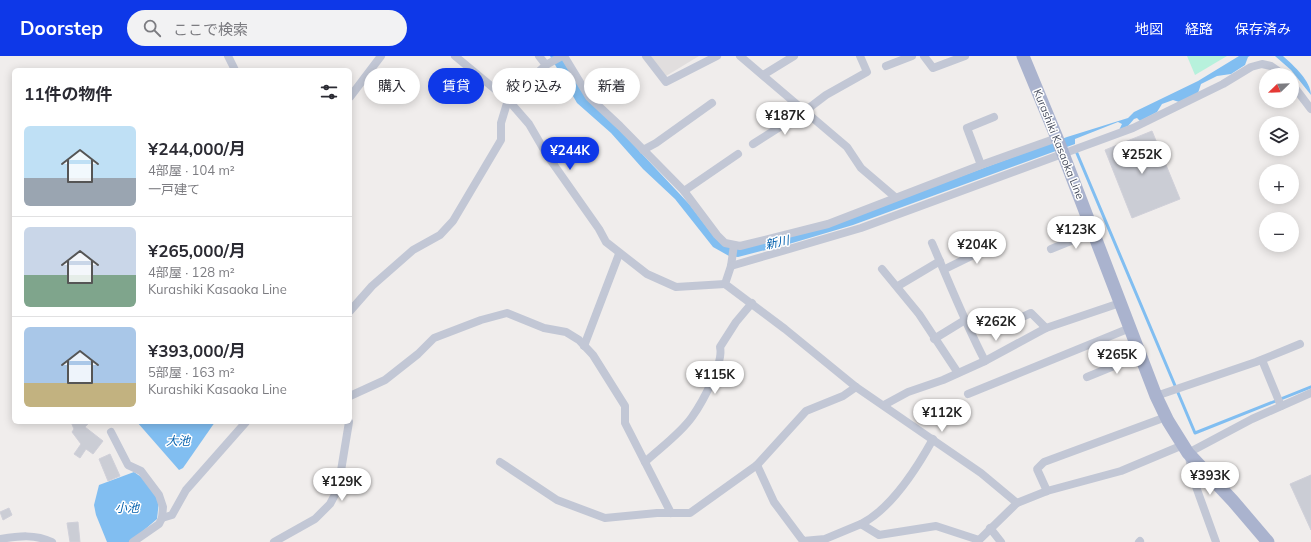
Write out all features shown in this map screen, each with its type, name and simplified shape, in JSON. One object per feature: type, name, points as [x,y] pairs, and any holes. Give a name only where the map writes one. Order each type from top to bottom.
[{"type":"main road","name":"Kurashiki Kasaoka Line","points":[[1023,56],[1057,138],[1156,396],[1166,417],[1186,449],[1268,542]]},
{"type":"street","points":[[228,56],[234,68]]},
{"type":"street","points":[[352,94],[381,56]]},
{"type":"street","points":[[455,56],[492,87]]},
{"type":"street","points":[[539,56],[546,65]]},
{"type":"street","points":[[543,68],[563,56],[588,97],[620,126],[684,191],[717,235],[725,243],[740,246],[828,224],[895,197],[1057,138]]},
{"type":"street","points":[[646,56],[666,82],[717,56]]},
{"type":"street","points":[[740,56],[847,147],[861,168],[895,197]]},
{"type":"street","points":[[763,75],[794,56]]},
{"type":"street","points":[[753,144],[805,111],[826,95],[867,72],[860,56]]},
{"type":"street","points":[[886,66],[912,56]]},
{"type":"street","points":[[924,56],[933,68],[965,56]]},
{"type":"street","points":[[731,266],[861,228],[1133,128],[1222,84],[1251,67],[1262,64],[1274,68]]},
{"type":"street","points":[[1299,93],[1311,108]]},
{"type":"street","points":[[643,150],[656,143],[712,103]]},
{"type":"street","points":[[352,309],[372,286],[412,250],[440,235],[453,221],[501,140],[501,123],[507,104]]},
{"type":"street","points":[[512,104],[529,124],[547,155],[600,229],[606,242],[619,254],[647,274],[676,287],[725,284],[752,303],[856,387],[981,473],[1017,503]]},
{"type":"street","points":[[981,165],[967,128],[994,117]]},
{"type":"street","points":[[684,191],[738,154]]},
{"type":"street","points":[[1051,249],[1093,232]]},
{"type":"street","points":[[945,269],[1000,242]]},
{"type":"street","points":[[932,243],[945,269],[965,320],[985,361]]},
{"type":"street","points":[[725,284],[731,266],[734,245]]},
{"type":"street","points":[[584,346],[619,254]]},
{"type":"street","points":[[898,286],[940,261]]},
{"type":"street","points":[[882,268],[898,286],[958,373]]},
{"type":"street","points":[[645,462],[691,418],[716,372],[721,352],[720,347],[736,322],[752,303]]},
{"type":"street","points":[[884,405],[908,392],[985,361],[1046,328],[1120,303]]},
{"type":"street","points":[[352,395],[385,380],[418,354],[434,338],[480,320],[507,313],[544,328],[566,332],[579,340],[593,354],[625,406],[625,422],[670,513]]},
{"type":"street","points":[[996,329],[1031,313],[1046,328]]},
{"type":"street","points":[[934,338],[965,320]]},
{"type":"street","points":[[968,394],[1130,328]]},
{"type":"street","points":[[1156,396],[1262,360],[1300,344]]},
{"type":"street","points":[[1086,377],[1141,356]]},
{"type":"street","points":[[1262,360],[1280,405]]},
{"type":"street","points":[[500,462],[557,500],[605,518],[690,513],[757,465],[806,411],[843,396],[856,387]]},
{"type":"street","points":[[861,524],[879,535],[936,526],[978,541],[1017,503],[1047,491],[1121,471],[1186,449],[1280,405],[1311,393]]},
{"type":"street","points":[[1047,491],[1038,468],[1044,462],[1166,417]]},
{"type":"street","points":[[162,518],[172,515],[186,490],[244,424]]},
{"type":"street","points":[[274,542],[315,519],[330,504],[338,489],[349,424]]},
{"type":"street","points":[[111,432],[128,464],[141,471],[159,495],[163,507],[162,518],[159,524],[133,542]]},
{"type":"street","points":[[757,465],[774,502],[803,541],[826,539],[861,524],[882,508],[917,469],[933,439]]},
{"type":"street","points":[[1186,449],[1195,484],[1216,542]]},
{"type":"street","points":[[990,528],[1001,542]]},
{"type":"street","points":[[0,539],[31,536],[43,538],[52,542]]},
{"type":"shaded area","points":[[650,56],[699,56],[666,76]]},
{"type":"green space","points":[[1187,56],[1227,56],[1195,75]]},
{"type":"water","points":[[550,56],[560,56],[570,68],[557,68]]},
{"type":"water","name":"新川","points":[[1239,56],[1250,56],[1248,57],[1245,65],[1231,74],[1217,76],[1201,84],[1198,93],[1179,102],[1173,100],[1162,104],[1157,112],[1140,121],[1137,118],[1134,119],[1128,126],[1119,130],[1122,124],[1118,122],[1075,139],[1075,144],[853,225],[738,257],[729,256],[713,247],[675,199],[643,169],[611,133],[577,103],[576,76],[584,85],[584,104],[599,104],[628,139],[690,205],[716,239],[738,248],[897,200],[1067,137],[1128,118],[1134,112],[1198,81]]},
{"type":"water","points":[[1275,56],[1283,56],[1296,68],[1289,68]]},
{"type":"water","points":[[1299,72],[1308,84],[1311,95],[1299,80]]},
{"type":"water","name":"大池","points":[[139,424],[214,424],[183,468],[179,470]]},
{"type":"water","name":"小池","points":[[134,472],[144,479],[159,501],[157,519],[130,542],[107,542],[96,515],[94,505],[99,485]]},
{"type":"building","points":[[1152,131],[1180,199],[1132,218],[1105,150]]},
{"type":"building","points":[[72,424],[88,424],[85,427],[103,441],[93,454],[86,449],[80,458],[74,454],[81,444],[72,432],[74,429]]},
{"type":"building","points":[[110,454],[120,476],[108,481],[99,459]]},
{"type":"building","points":[[1311,475],[1311,530],[1290,484]]},
{"type":"building","points":[[9,508],[12,515],[3,520],[0,512]]},
{"type":"building","points":[[78,522],[80,542],[70,542],[67,523]]},
{"type":"waterway","points":[[1076,151],[1195,433],[1311,387]]}]
